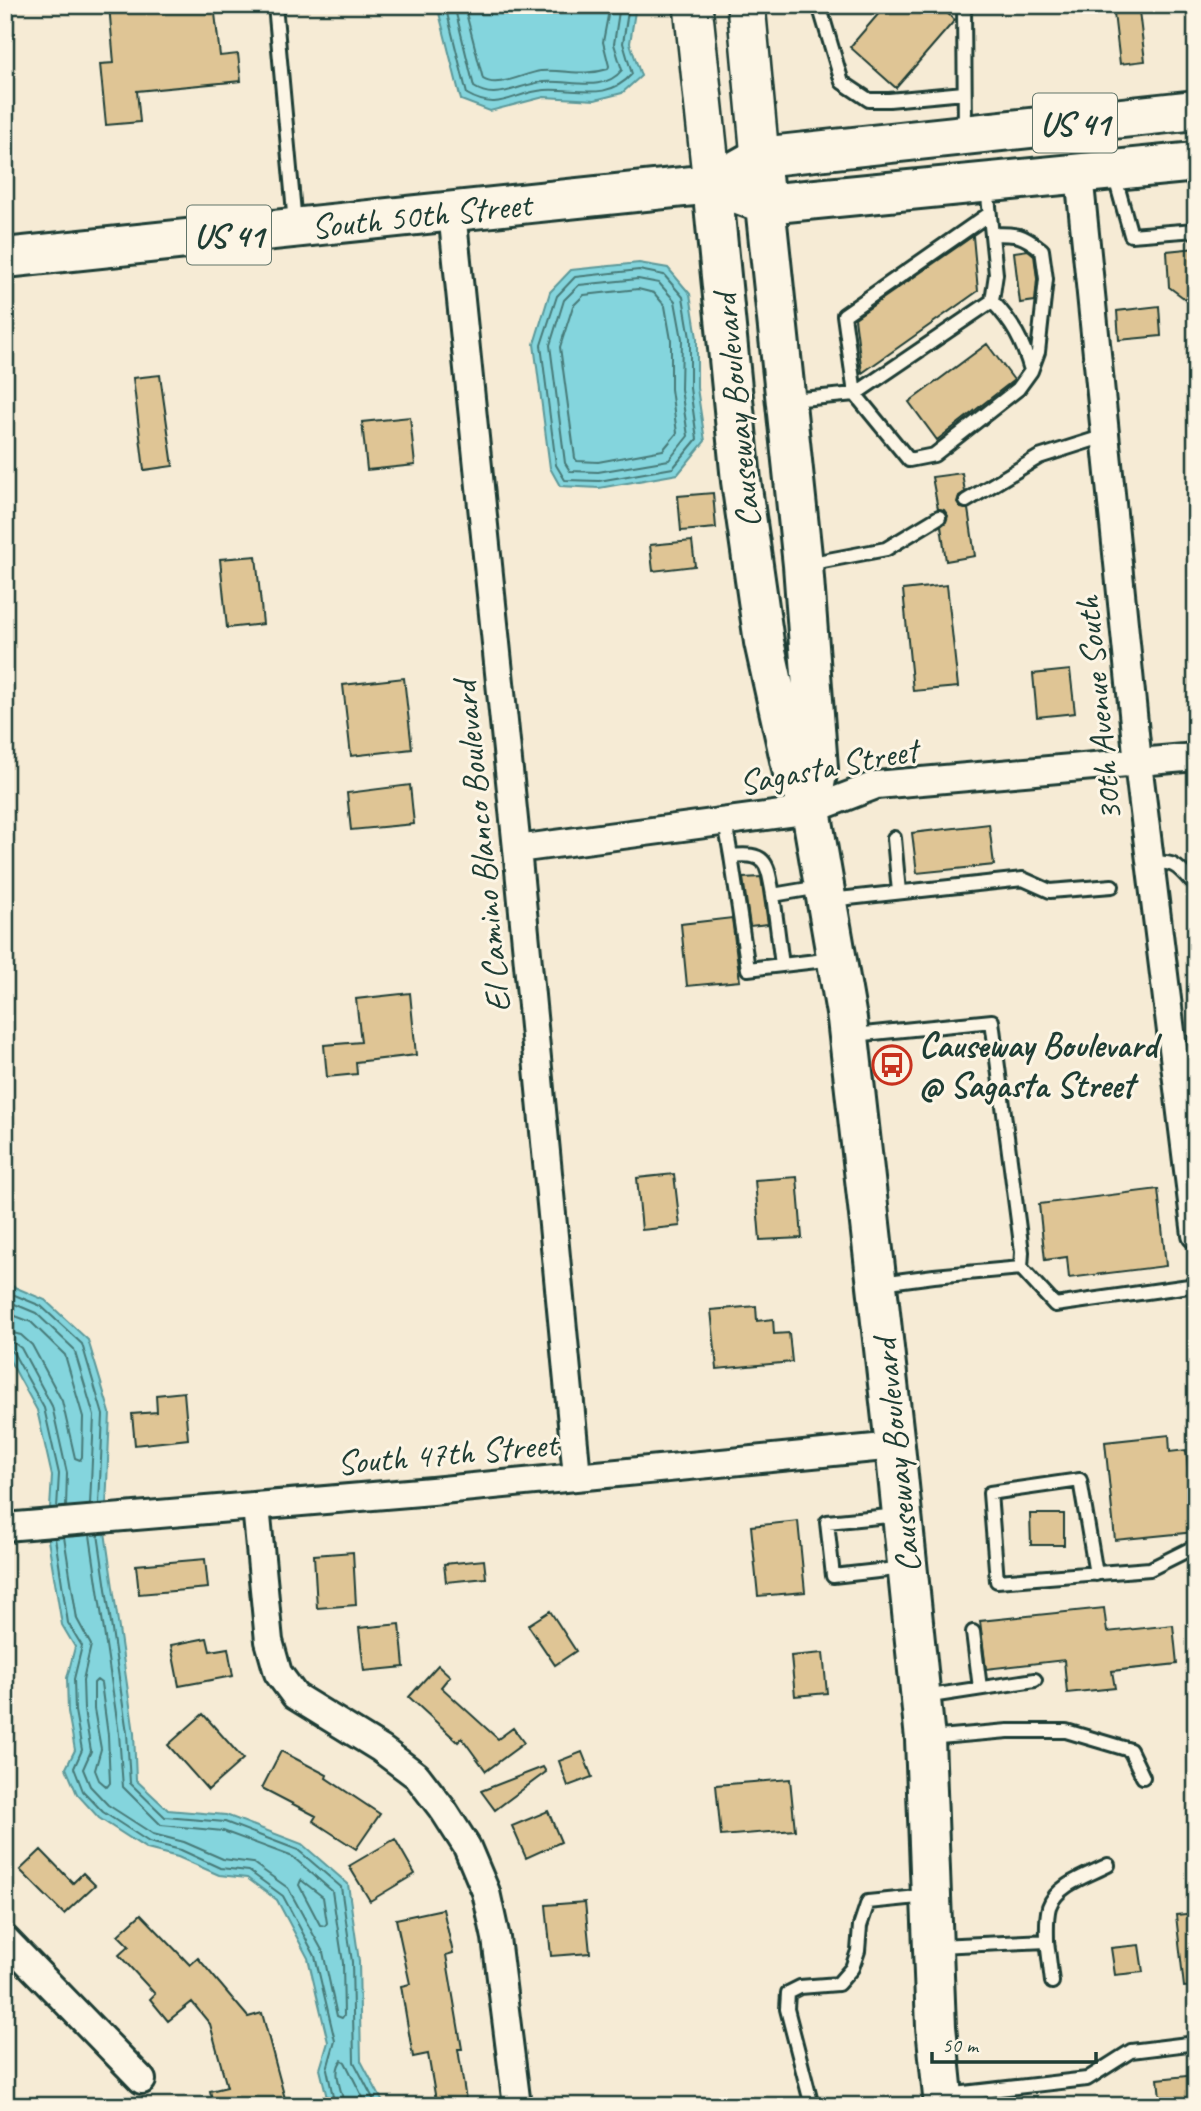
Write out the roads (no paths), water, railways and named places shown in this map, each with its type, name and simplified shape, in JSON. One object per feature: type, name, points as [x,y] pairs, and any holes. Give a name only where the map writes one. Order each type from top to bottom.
[{"type":"main road","name":"Causeway Boulevard","points":[[693,5],[741,481],[764,642],[793,773],[811,810],[849,1036],[925,1739],[936,2027],[943,2100]]},
{"type":"main road","name":"Causeway Boulevard","points":[[746,5],[803,565],[818,768],[811,810]]},
{"type":"main road","name":"South 50th Street","points":[[5,258],[712,184],[760,157],[1196,110]]},
{"type":"main road","name":"South 50th Street","points":[[712,184],[765,204],[988,198],[1096,172],[1196,162]]},
{"type":"street","name":"30th Avenue South","points":[[1096,172],[1105,436],[1138,763],[1196,1235]]},
{"type":"street","name":"El Camino Blanco Boulevard","points":[[452,212],[577,1476]]},
{"type":"street","name":"Sagasta Street","points":[[517,849],[811,810],[876,785],[1196,757]]},
{"type":"street","name":"South 47th Street","points":[[8,1527],[432,1491],[895,1446]]},
{"type":"street","points":[[256,1506],[269,1641],[278,1672],[295,1696],[381,1749],[417,1776],[467,1847],[485,1892],[496,1938],[517,2106]]},
{"type":"street","points":[[5,1939],[142,2080]]},
{"type":"lane","points":[[275,5],[295,228]]},
{"type":"lane","points":[[819,5],[842,82],[869,100],[964,93]]},
{"type":"lane","points":[[962,5],[965,30],[965,134]]},
{"type":"lane","points":[[1096,172],[1131,235],[1196,230]]},
{"type":"lane","points":[[786,401],[855,394],[992,301],[996,274],[988,198]]},
{"type":"lane","points":[[988,198],[844,315],[855,394],[909,460],[934,455],[1018,389],[1031,371],[1038,352],[1046,279],[1042,250],[1027,237],[1017,234],[992,234]]},
{"type":"lane","points":[[992,301],[1007,317],[1023,344],[1031,371]]},
{"type":"lane","points":[[966,501],[1039,457],[1105,436]]},
{"type":"lane","points":[[803,565],[886,549],[939,517]]},
{"type":"lane","points":[[725,822],[748,970],[837,959]]},
{"type":"lane","points":[[894,838],[899,892]]},
{"type":"lane","points":[[731,856],[750,854],[763,860],[768,868],[782,965]]},
{"type":"lane","points":[[1150,863],[1176,865],[1191,881],[1196,882]]},
{"type":"lane","points":[[773,895],[899,892],[1023,879],[1049,891],[1112,886]]},
{"type":"lane","points":[[849,1036],[992,1021],[1022,1252],[1021,1268],[1055,1305],[1196,1285]]},
{"type":"lane","points":[[877,1283],[1021,1268]]},
{"type":"lane","points":[[1096,1574],[1080,1480],[990,1493],[997,1581],[1096,1574],[1150,1570],[1196,1546]]},
{"type":"lane","points":[[902,1514],[827,1522],[833,1576],[908,1568]]},
{"type":"lane","points":[[972,1632],[980,1688]]},
{"type":"lane","points":[[920,1697],[1035,1680]]},
{"type":"lane","points":[[925,1739],[1008,1731],[1066,1731],[1130,1750],[1143,1777]]},
{"type":"lane","points":[[1052,1982],[1047,1941],[1050,1904],[1064,1887],[1108,1865]]},
{"type":"lane","points":[[812,2106],[787,2009],[788,1993],[800,1987],[838,1984],[852,1968],[858,1951],[860,1926],[868,1902],[931,1895]]},
{"type":"lane","points":[[933,1946],[1047,1941]]},
{"type":"lane","points":[[943,2100],[1087,2079],[1131,2051],[1196,2043]]},
{"type":"water","points":[[437,5],[636,5],[630,43],[641,76],[622,93],[595,100],[544,97],[490,111],[461,100]]},
{"type":"water","points":[[639,263],[668,268],[690,294],[697,338],[697,388],[705,441],[678,474],[599,488],[560,486],[550,468],[534,344],[550,292],[571,270]]},
{"type":"water","points":[[5,1283],[45,1300],[88,1340],[110,1413],[105,1532],[134,1733],[136,1780],[168,1810],[226,1815],[302,1844],[348,1884],[359,1961],[361,2061],[385,2106],[329,2106],[320,2069],[328,2042],[308,1958],[277,1900],[247,1878],[219,1875],[178,1857],[147,1849],[99,1818],[77,1794],[66,1768],[75,1750],[68,1712],[67,1678],[75,1647],[62,1625],[48,1540],[52,1476],[37,1410],[5,1352]]},
{"type":"place","name":"Causeway Boulevard @ Sagasta Street","points":[[892,1065]]}]
